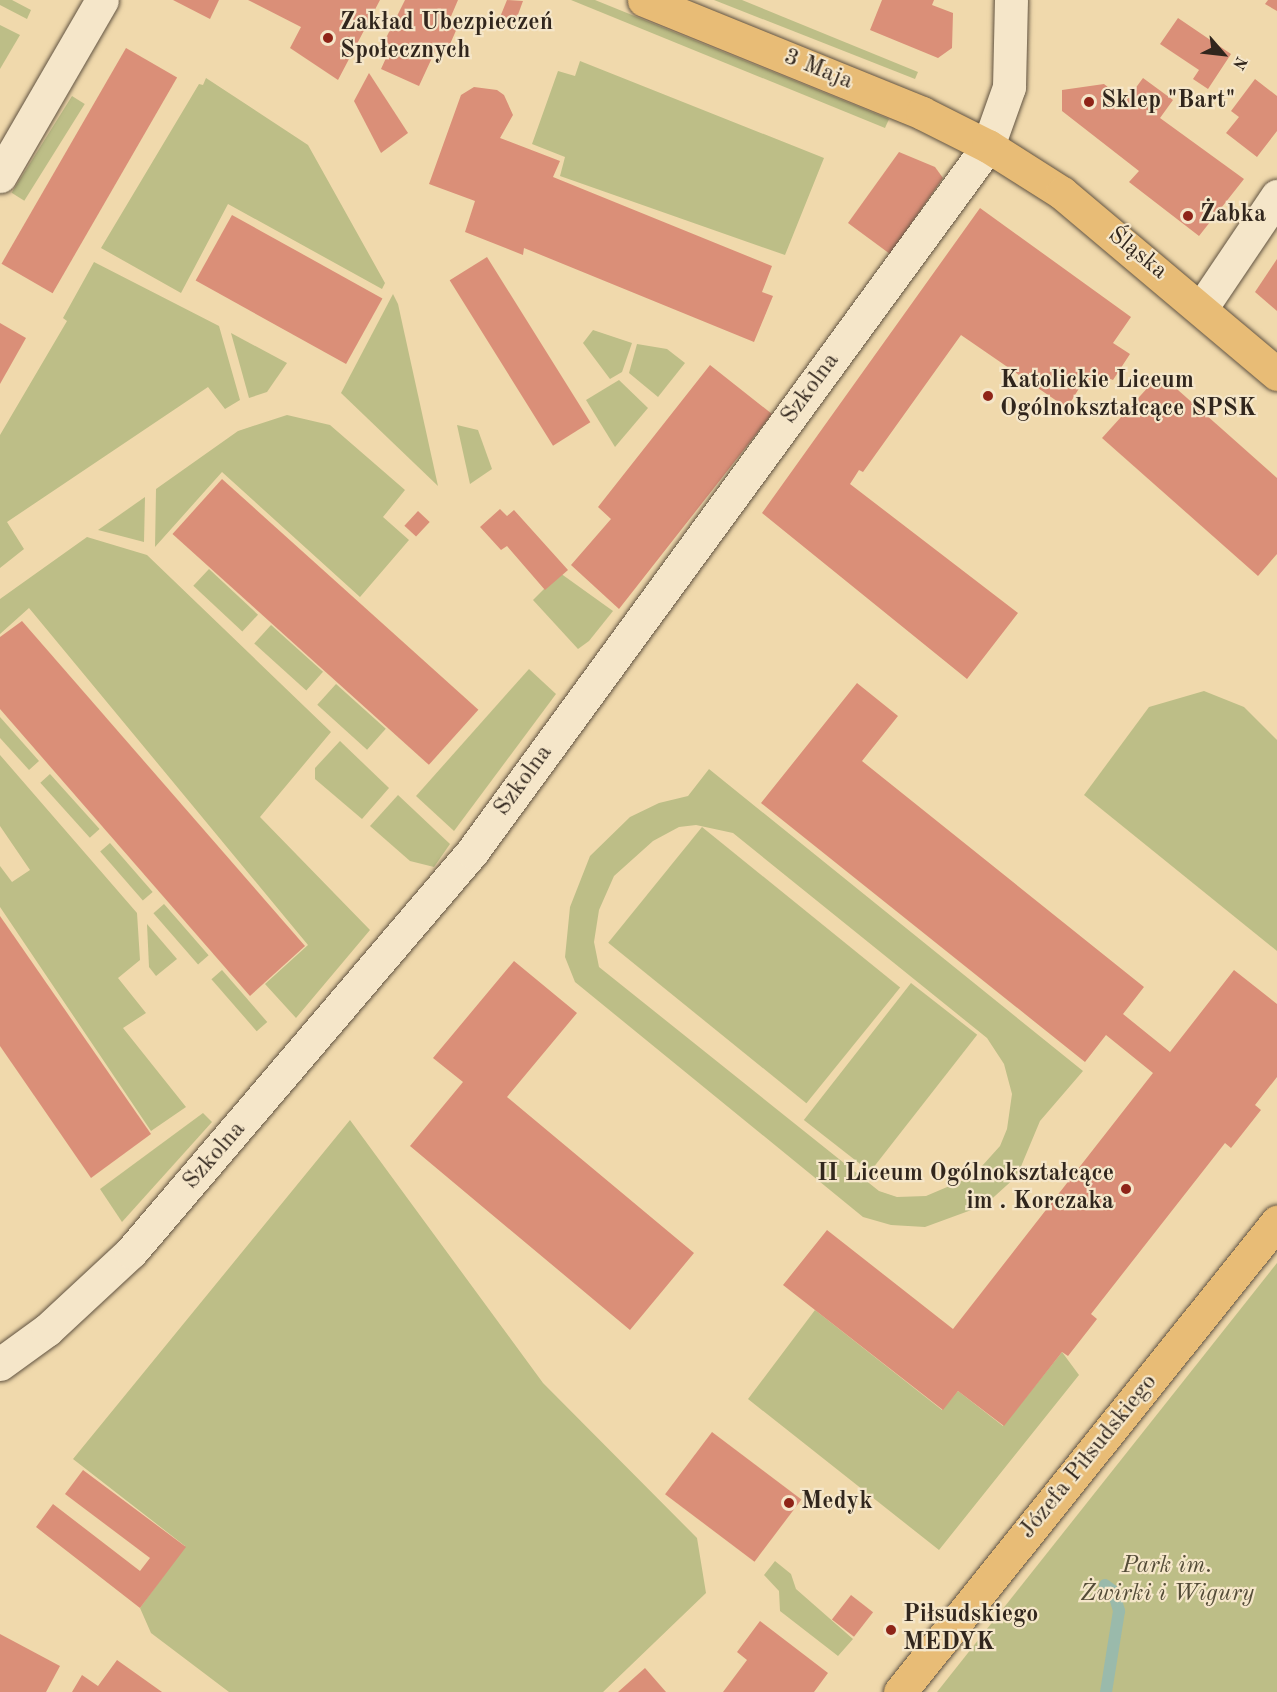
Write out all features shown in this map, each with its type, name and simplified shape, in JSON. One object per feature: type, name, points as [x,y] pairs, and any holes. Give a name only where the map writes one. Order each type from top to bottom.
[{"type":"main road","name":"3 Maja","points":[[644,0],[922,113],[988,146]]},
{"type":"main road","name":"Śląska","points":[[988,146],[1062,193],[1202,307],[1277,374]]},
{"type":"main road","name":"Józefa Piłsudskiego","points":[[900,1692],[1277,1222]]},
{"type":"street","points":[[0,176],[102,0]]},
{"type":"street","name":"Szkolna","points":[[0,1364],[47,1330],[131,1252],[472,852],[988,146],[1009,87],[1011,0]]},
{"type":"street","points":[[1202,307],[1277,196]]},
{"type":"green space","points":[[0,0],[12,0],[31,10],[27,19],[0,5]]},
{"type":"green space","points":[[571,0],[595,0],[889,119],[885,128]]},
{"type":"green space","points":[[714,0],[742,0],[918,72],[915,79]]},
{"type":"green space","points":[[0,25],[20,35],[0,69]]},
{"type":"green space","points":[[580,61],[824,158],[785,255],[560,176],[565,157],[532,144],[558,71],[575,76]]},
{"type":"green space","points":[[206,78],[308,145],[385,283],[382,289],[228,204],[181,293],[101,248],[199,84],[203,85]]},
{"type":"green space","points":[[72,96],[85,104],[24,201],[12,193]]},
{"type":"green space","points":[[94,262],[219,326],[240,400],[225,409],[208,387],[7,522],[24,549],[0,568],[0,435],[67,321],[63,318]]},
{"type":"green space","points":[[393,294],[398,304],[438,486],[341,393]]},
{"type":"green space","points":[[593,330],[632,343],[622,372],[610,379],[583,343]]},
{"type":"green space","points":[[231,333],[287,363],[267,392],[249,398]]},
{"type":"green space","points":[[637,344],[667,349],[685,363],[658,397],[629,373]]},
{"type":"green space","points":[[619,380],[648,408],[615,447],[586,400]]},
{"type":"green space","points":[[287,415],[330,425],[405,490],[383,517],[409,540],[360,597],[222,472],[155,547],[156,489],[238,431]]},
{"type":"green space","points":[[457,425],[478,430],[492,469],[470,484]]},
{"type":"green space","points":[[145,497],[144,542],[98,530]]},
{"type":"green space","points":[[87,537],[147,555],[331,732],[260,817],[370,930],[296,1018],[265,984],[308,945],[29,608],[0,634],[0,599]]},
{"type":"green space","points":[[209,569],[258,615],[242,632],[193,586]]},
{"type":"green space","points":[[560,573],[613,611],[589,641],[578,649],[533,600]]},
{"type":"green space","points":[[271,625],[323,672],[306,690],[254,644]]},
{"type":"green space","points":[[529,669],[556,694],[454,831],[416,796]]},
{"type":"green space","points":[[336,684],[386,729],[367,750],[317,705]]},
{"type":"green space","points":[[1204,691],[1244,707],[1277,740],[1277,951],[1084,795],[1149,707]]},
{"type":"green space","points":[[0,717],[39,761],[29,770],[0,738]]},
{"type":"green space","points":[[340,741],[389,788],[362,819],[315,779],[315,768]]},
{"type":"green space","points":[[0,755],[137,913],[140,960],[118,978],[146,1013],[123,1028],[186,1107],[151,1131],[0,907],[0,866],[12,882],[30,870],[0,826]]},
{"type":"green space","points":[[709,769],[1083,1071],[1040,1121],[1017,1176],[985,1205],[925,1227],[891,1225],[863,1217],[575,982],[565,957],[570,907],[590,856],[630,817],[659,803],[688,796]],"holes":[[[696,825],[733,833],[987,1038],[1004,1064],[1012,1094],[1007,1129],[1000,1146],[973,1176],[926,1196],[897,1197],[879,1191],[599,967],[594,942],[599,910],[614,876],[653,841],[679,827]]]},
{"type":"green space","points":[[50,774],[100,829],[90,838],[40,783]]},
{"type":"green space","points":[[398,795],[450,844],[434,867],[410,861],[370,826]]},
{"type":"green space","points":[[702,827],[900,987],[806,1103],[608,943]]},
{"type":"green space","points":[[110,843],[153,892],[143,901],[100,852]]},
{"type":"green space","points":[[164,904],[209,955],[198,965],[153,913]]},
{"type":"green space","points":[[147,924],[177,959],[156,976],[149,967]]},
{"type":"green space","points":[[222,970],[267,1022],[257,1031],[211,979]]},
{"type":"green space","points":[[911,983],[977,1035],[870,1172],[804,1120]]},
{"type":"green space","points":[[203,1113],[212,1122],[122,1222],[100,1189]]},
{"type":"green space","points":[[350,1120],[543,1383],[697,1538],[706,1593],[603,1692],[229,1692],[151,1633],[140,1608],[185,1546],[73,1459]]},
{"type":"green space","name":"Park im. Żwirki i Wigury","points":[[1277,1263],[1277,1692],[937,1692]]},
{"type":"green space","points":[[815,1310],[942,1410],[958,1391],[1003,1426],[1062,1352],[1079,1375],[939,1550],[748,1399]]},
{"type":"green space","points":[[775,1561],[791,1574],[796,1589],[853,1639],[838,1656],[780,1611],[779,1591],[764,1575]]},
{"type":"building","points":[[173,0],[219,0],[210,19]]},
{"type":"building","name":"Zakład Ubezpieczeń Społecznych","points":[[248,0],[380,0],[338,80],[290,48],[301,27]]},
{"type":"building","points":[[405,0],[458,0],[449,21],[458,26],[447,51],[437,47],[419,86],[381,69],[391,47],[383,44]]},
{"type":"building","points":[[507,0],[523,1],[513,28],[498,22]]},
{"type":"building","points":[[882,0],[934,0],[932,5],[953,13],[952,48],[938,58],[870,30]]},
{"type":"building","points":[[1268,0],[1277,0],[1277,11],[1265,4]]},
{"type":"building","points":[[1178,18],[1231,54],[1208,89],[1193,79],[1199,70],[1160,44]]},
{"type":"building","points":[[126,48],[177,78],[53,293],[2,264]]},
{"type":"building","points":[[369,73],[408,133],[381,153],[354,101]]},
{"type":"building","points":[[1143,78],[1173,100],[1160,118],[1244,179],[1199,236],[1129,182],[1139,171],[1062,111],[1062,90],[1104,84],[1126,101]]},
{"type":"building","points":[[1255,79],[1277,96],[1277,131],[1257,157],[1226,133],[1239,117],[1231,111]]},
{"type":"building","points":[[474,87],[497,90],[504,95],[513,115],[500,138],[560,161],[553,177],[772,266],[762,292],[773,296],[754,342],[524,248],[523,255],[465,232],[475,201],[429,184],[461,95]]},
{"type":"building","points":[[899,152],[935,167],[943,178],[890,254],[848,223]]},
{"type":"building","points":[[980,208],[1131,317],[1113,343],[1130,354],[1113,380],[1108,378],[1101,389],[1086,377],[1067,408],[961,335],[863,472],[859,470],[850,484],[1018,613],[967,679],[762,513]]},
{"type":"building","points":[[232,215],[382,298],[346,364],[196,281]]},
{"type":"building","points":[[487,257],[590,422],[553,446],[450,280]]},
{"type":"building","points":[[1277,259],[1277,311],[1255,292]]},
{"type":"building","points":[[0,323],[26,338],[0,384]]},
{"type":"building","points":[[710,365],[772,414],[619,609],[571,565],[611,519],[598,507]]},
{"type":"building","points":[[1160,374],[1277,478],[1277,554],[1258,576],[1102,438]]},
{"type":"building","points":[[222,479],[478,710],[429,765],[172,534]]},
{"type":"building","points":[[500,509],[507,516],[514,510],[568,570],[545,590],[507,546],[501,550],[480,527]]},
{"type":"building","points":[[418,511],[430,522],[416,537],[404,526]]},
{"type":"building","points":[[22,621],[305,946],[250,996],[0,709],[0,637]]},
{"type":"building","points":[[857,683],[898,716],[862,761],[1144,987],[1123,1014],[1170,1052],[1234,970],[1277,1004],[1277,1077],[1255,1105],[1261,1110],[1231,1148],[1225,1143],[1091,1314],[1097,1319],[1068,1356],[1062,1352],[1004,1426],[958,1391],[943,1410],[783,1285],[827,1230],[953,1329],[1153,1073],[1106,1035],[1085,1062],[761,803]]},
{"type":"building","points":[[0,916],[151,1134],[91,1178],[0,1046]]},
{"type":"building","points":[[514,961],[577,1013],[507,1097],[694,1253],[630,1330],[410,1146],[463,1082],[433,1058]]},
{"type":"building","points":[[712,1432],[801,1499],[755,1562],[665,1494]]},
{"type":"building","points":[[83,1470],[186,1547],[140,1608],[36,1527],[53,1504],[140,1571],[150,1558],[65,1494]]},
{"type":"building","points":[[851,1595],[873,1612],[854,1637],[832,1619]]},
{"type":"building","points":[[760,1621],[828,1673],[814,1692],[723,1692],[747,1660],[737,1652]]},
{"type":"building","points":[[0,1634],[60,1666],[46,1692],[0,1692]]},
{"type":"building","points":[[117,1660],[162,1692],[72,1692],[82,1675],[98,1686]]},
{"type":"building","points":[[645,1668],[666,1692],[618,1692]]},
{"type":"waterway","points":[[1105,1585],[1113,1591],[1119,1611],[1106,1692]]},
{"type":"place","name":"Zakład Ubezpieczeń Społecznych","points":[[328,38]]},
{"type":"place","name":"Sklep \"Bart\"","points":[[1089,102]]},
{"type":"place","name":"Żabka","points":[[1188,216]]},
{"type":"place","name":"Katolickie Liceum Ogólnokształcące SPSK","points":[[988,396]]},
{"type":"place","name":"II Liceum Ogólnokształcące im . Korczaka","points":[[1126,1189]]},
{"type":"place","name":"Medyk","points":[[789,1503]]},
{"type":"place","name":"Piłsudskiego MEDYK","points":[[891,1630]]}]
